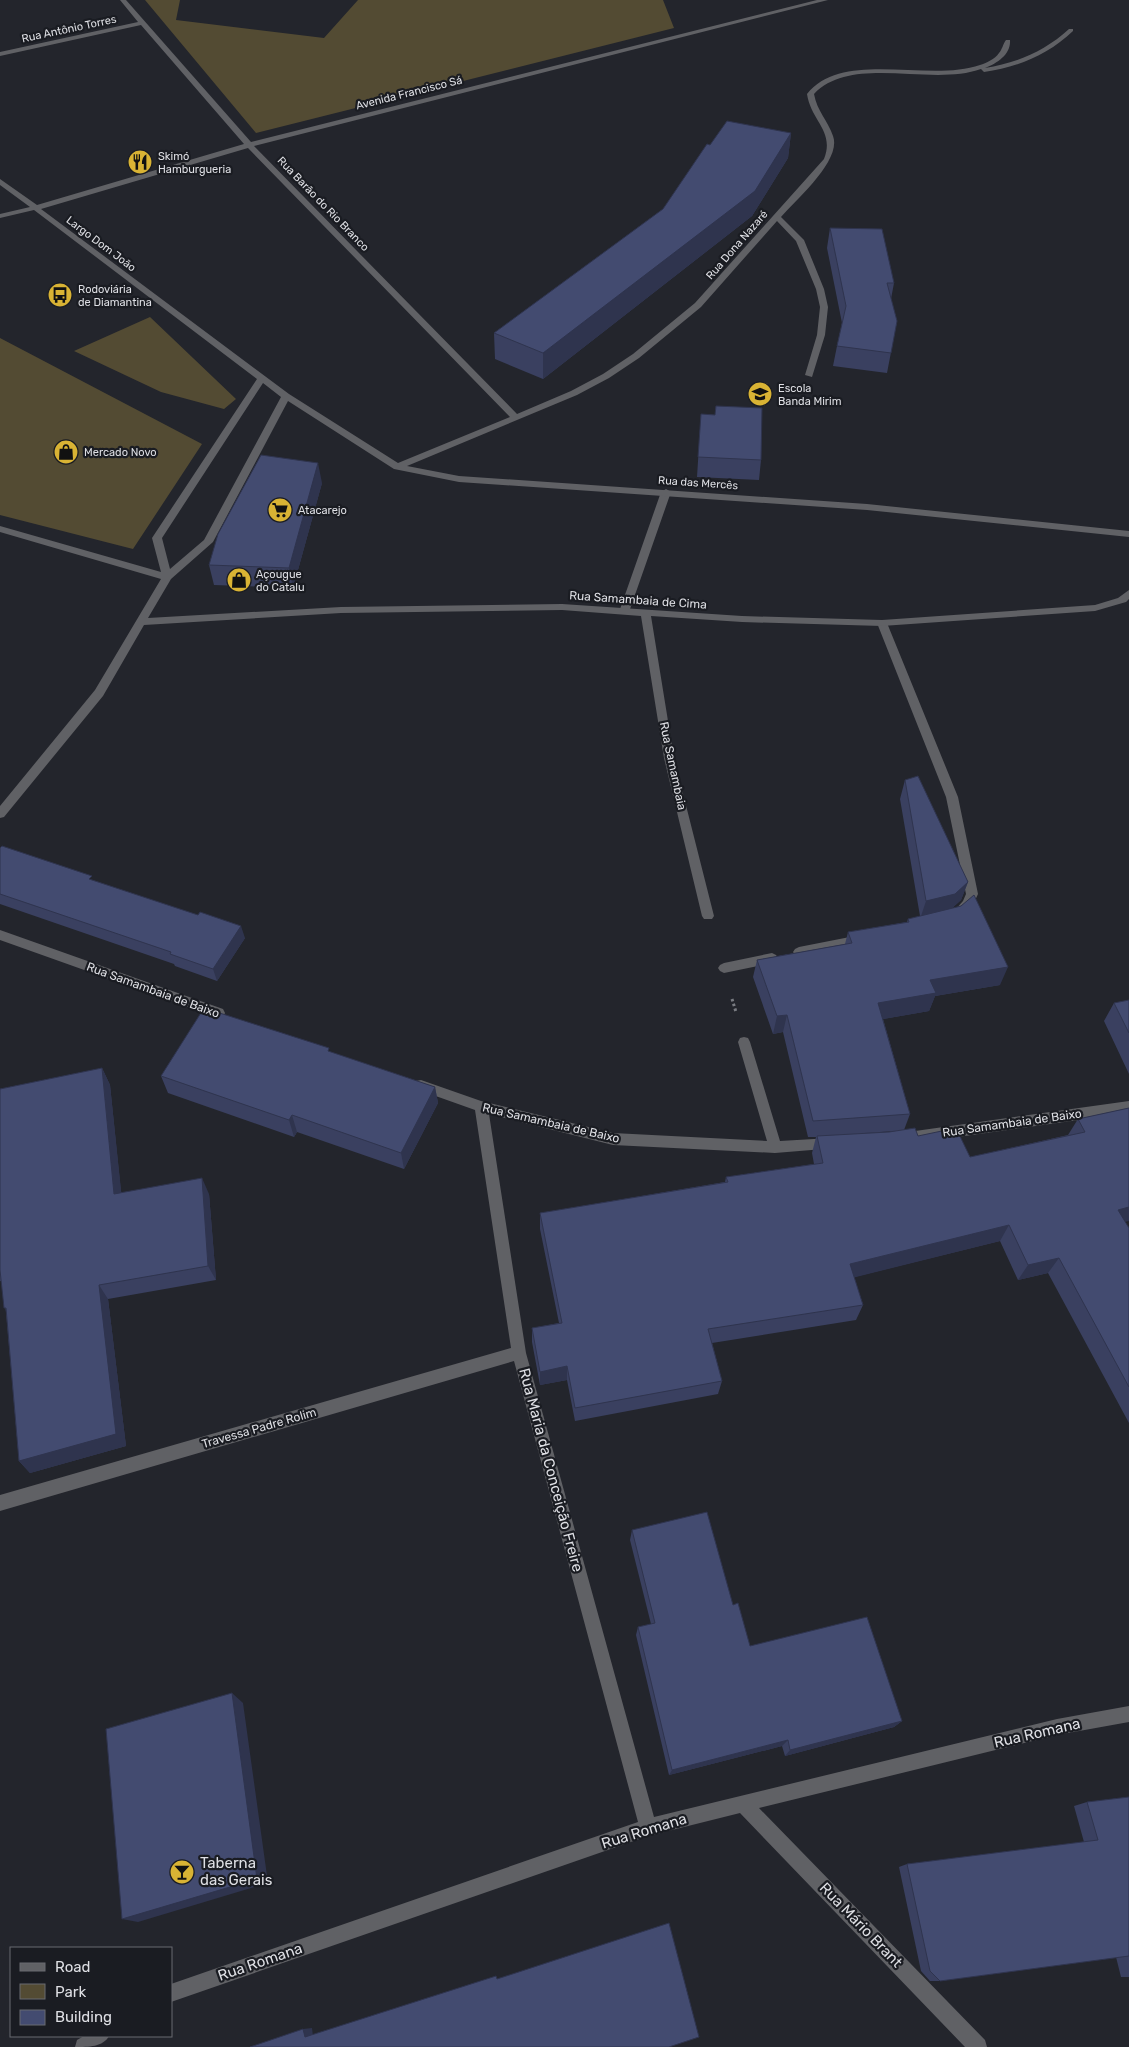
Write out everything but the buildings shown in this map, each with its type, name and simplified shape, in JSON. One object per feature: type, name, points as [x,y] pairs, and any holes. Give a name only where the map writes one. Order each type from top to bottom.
[{"type":"street","name":"Rua Barão do Rio Branco","points":[[123,0],[249,145],[515,417]]},
{"type":"street","name":"Avenida Francisco Sá","points":[[0,216],[35,208],[249,145],[825,0]]},
{"type":"street","name":"Rua Antônio Torres","points":[[0,54],[142,23]]},
{"type":"street","points":[[959,72],[996,69],[1012,64],[1045,51],[1060,42],[1071,30]]},
{"type":"street","name":"Rua Dona Nazaré","points":[[397,467],[574,393],[606,376],[657,340],[698,305],[776,216],[814,176],[831,152],[830,134],[810,105],[810,94],[819,84],[836,77],[860,72],[959,72],[987,65],[996,60],[1007,48],[1008,41]]},
{"type":"street","name":"Largo Dom João","points":[[0,181],[286,396]]},
{"type":"street","points":[[776,216],[800,240],[820,289],[824,307],[821,335],[809,375]]},
{"type":"street","points":[[167,577],[158,538],[262,378]]},
{"type":"street","points":[[0,814],[99,693],[167,577],[208,542],[286,396]]},
{"type":"street","name":"Rua das Mercês","points":[[286,396],[397,467],[459,479],[867,507],[1127,534]]},
{"type":"street","points":[[624,612],[666,492]]},
{"type":"street","points":[[0,529],[167,577]]},
{"type":"street","points":[[1127,534],[1129,546]]},
{"type":"street","name":"Rua Samambaia de Cima","points":[[140,622],[369,610],[562,607],[646,614],[824,623],[882,623],[1095,608],[1122,600],[1129,594]]},
{"type":"street","name":"Rua Samambaia","points":[[646,614],[669,758],[708,916]]},
{"type":"street","points":[[882,623],[952,797],[972,894],[968,904],[953,918]]},
{"type":"street","name":"Rua Samambaia de Baixo","points":[[0,935],[234,1018]]},
{"type":"street","points":[[724,968],[875,936]]},
{"type":"street","points":[[744,1042],[775,1147]]},
{"type":"street","name":"Rua Samambaia de Baixo","points":[[411,1082],[481,1107],[613,1139],[775,1147],[843,1143]]},
{"type":"street","name":"Rua Maria da Conceição Freire","points":[[481,1107],[519,1353],[648,1828]]},
{"type":"street","name":"Rua Samambaia de Baixo","points":[[891,1140],[1129,1107]]},
{"type":"street","name":"Travessa Padre Rolim","points":[[0,1503],[519,1353]]},
{"type":"street","name":"Rua Romana","points":[[172,1993],[648,1828],[1057,1727],[1129,1714]]},
{"type":"street","name":"Rua Mário Brant","points":[[743,1804],[978,2047]]},
{"type":"street","points":[[84,2047],[99,2037]]},
{"type":"green space","points":[[145,0],[180,0],[176,20],[324,38],[358,0],[663,0],[674,28],[256,133]]},
{"type":"green space","points":[[150,317],[236,399],[224,409],[161,392],[74,351]]},
{"type":"green space","points":[[0,338],[202,444],[133,549],[0,515]]},
{"type":"place","name":"Skimó Hamburgueria","points":[[140,162]]},
{"type":"place","name":"Rodoviária de Diamantina","points":[[60,295]]},
{"type":"place","name":"Escola Banda Mirim","points":[[760,394]]},
{"type":"place","name":"Mercado Novo","points":[[66,452]]},
{"type":"place","name":"Atacarejo","points":[[280,510]]},
{"type":"place","name":"Açougue do Catalu","points":[[239,580]]},
{"type":"place","name":"Taberna das Gerais","points":[[182,1872]]}]
